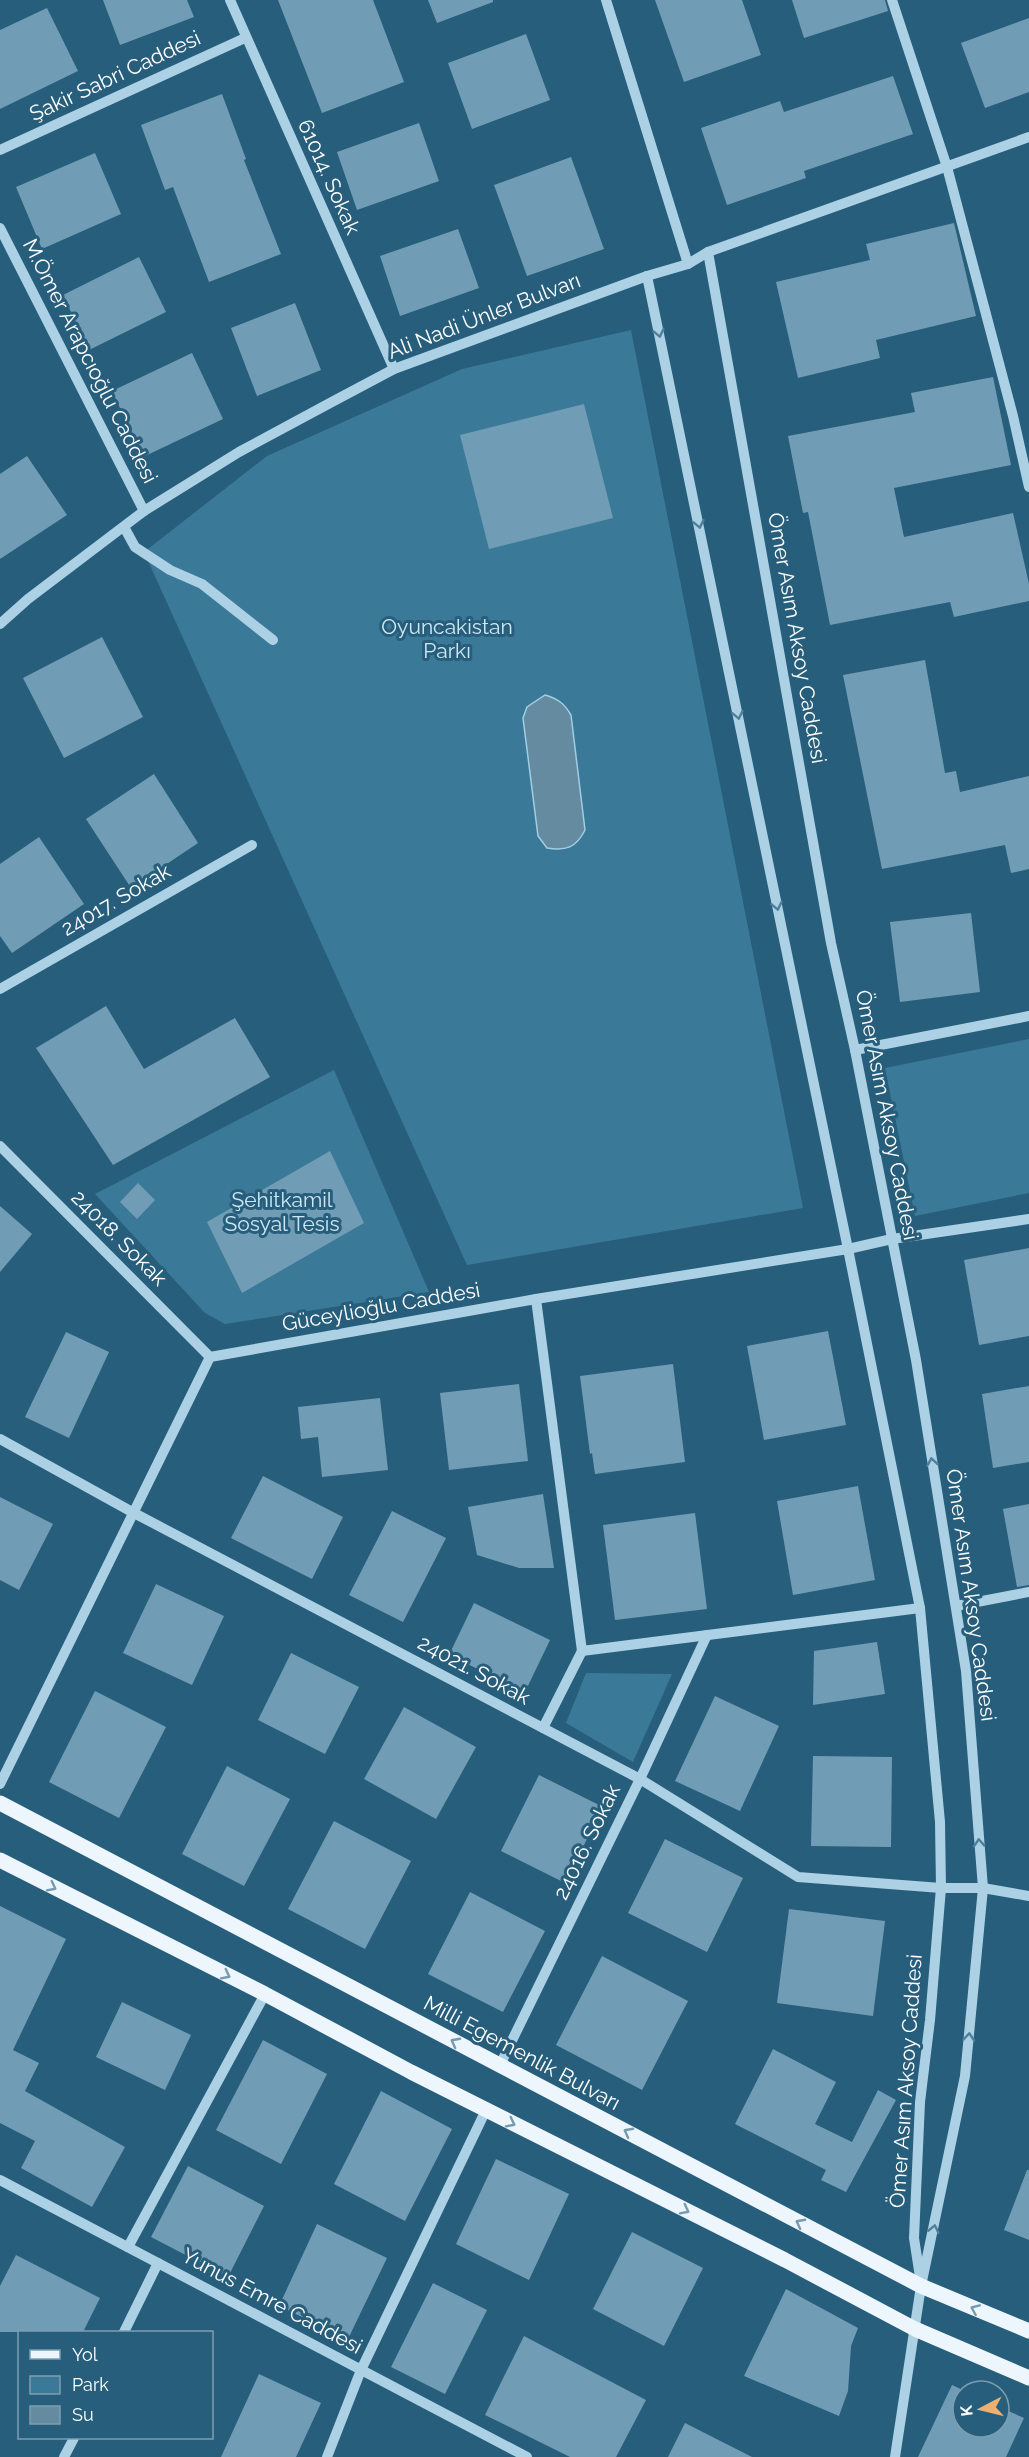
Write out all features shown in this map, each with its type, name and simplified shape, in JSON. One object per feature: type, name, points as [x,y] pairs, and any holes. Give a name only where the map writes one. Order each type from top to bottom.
[{"type":"main road","name":"Milli Egemenlik Bulvarı","points":[[0,1803],[921,2286],[1029,2331]]},
{"type":"main road","points":[[0,1860],[265,1994],[486,2110],[785,2260],[915,2329],[1029,2378]]},
{"type":"street","name":"61014. Sokak","points":[[230,0],[394,369]]},
{"type":"street","points":[[606,0],[688,264]]},
{"type":"street","points":[[892,0],[947,167],[1013,416],[1029,487]]},
{"type":"street","name":"Şakir Sabri Caddesi","points":[[0,150],[245,38]]},
{"type":"street","name":"Ali Nadi Ünler Bulvarı","points":[[0,624],[28,599],[144,511],[239,452],[394,369],[646,276],[688,264],[708,252],[1029,137]]},
{"type":"street","name":"M.Ömer Arapcıoğlu Caddesi","points":[[0,228],[144,511]]},
{"type":"street","name":"Ömer Asım Aksoy Caddesi","points":[[708,252],[831,943],[855,1050],[916,1360],[966,1671],[983,1888],[965,2076],[921,2286]]},
{"type":"street","name":"Ömer Asım Aksoy Caddesi","points":[[646,276],[848,1249],[920,1608],[940,1822],[941,1888],[930,2020],[920,2102],[914,2238],[921,2286]]},
{"type":"street","points":[[124,527],[135,547],[170,570],[202,584],[273,640]]},
{"type":"street","name":"24017. Sokak","points":[[0,989],[252,845]]},
{"type":"street","points":[[855,1050],[1029,1016]]},
{"type":"street","name":"24018. Sokak","points":[[0,1146],[210,1357]]},
{"type":"street","name":"Güceylioğlu Caddesi","points":[[210,1357],[536,1299],[848,1249],[892,1239],[1029,1220]]},
{"type":"street","points":[[536,1299],[582,1651],[543,1728]]},
{"type":"street","points":[[0,1784],[210,1357]]},
{"type":"street","name":"24021. Sokak","points":[[0,1438],[134,1512],[640,1779],[798,1876],[941,1888],[983,1888],[1029,1896]]},
{"type":"street","points":[[956,1606],[1029,1592]]},
{"type":"street","points":[[582,1651],[920,1608]]},
{"type":"street","name":"24016. Sokak","points":[[500,2065],[640,1779],[707,1635]]},
{"type":"street","points":[[128,2247],[265,1994]]},
{"type":"street","points":[[327,2457],[361,2370],[486,2110]]},
{"type":"street","name":"Yunus Emre Caddesi","points":[[0,2180],[527,2457]]},
{"type":"street","points":[[124,2331],[158,2263]]},
{"type":"street","points":[[895,2457],[921,2286]]},
{"type":"street","points":[[64,2457],[73,2439]]},
{"type":"green space","name":"Oyuncakistan Parkı","points":[[631,330],[803,1208],[467,1265],[144,552],[267,456],[462,369]]},
{"type":"green space","points":[[1029,1039],[1029,1193],[915,1216],[885,1068]]},
{"type":"green space","name":"Şehitkamil Sosyal Tesis","points":[[334,1070],[429,1292],[225,1324],[205,1313],[95,1194]]},
{"type":"green space","points":[[586,1673],[672,1674],[633,1762],[566,1723]]},
{"type":"water","points":[[545,695],[560,702],[571,715],[585,830],[578,841],[570,847],[560,849],[547,848],[538,836],[523,718],[527,707]]},
{"type":"building","points":[[103,0],[187,0],[194,17],[120,45]]},
{"type":"building","points":[[278,0],[373,0],[404,82],[322,113]]},
{"type":"building","points":[[428,0],[493,0],[493,2],[437,23]]},
{"type":"building","points":[[655,0],[742,0],[761,55],[684,82]]},
{"type":"building","points":[[792,0],[885,0],[888,11],[804,38]]},
{"type":"building","points":[[47,8],[78,71],[0,109],[0,30]]},
{"type":"building","points":[[1029,18],[1029,92],[985,108],[961,43]]},
{"type":"building","points":[[526,34],[550,100],[472,129],[448,63]]},
{"type":"building","points":[[893,76],[913,134],[804,171],[806,178],[727,205],[701,128],[780,101],[784,112]]},
{"type":"building","points":[[222,94],[246,159],[244,160],[281,254],[209,282],[173,187],[165,190],[141,125]]},
{"type":"building","points":[[419,123],[439,181],[357,210],[337,152]]},
{"type":"building","points":[[95,153],[121,214],[42,249],[16,187]]},
{"type":"building","points":[[571,157],[604,249],[527,276],[494,185]]},
{"type":"building","points":[[954,223],[976,316],[876,340],[880,358],[798,378],[776,282],[870,260],[866,244]]},
{"type":"building","points":[[458,229],[479,288],[400,316],[380,256]]},
{"type":"building","points":[[139,257],[166,312],[89,350],[63,295]]},
{"type":"building","points":[[295,303],[321,370],[257,396],[231,328]]},
{"type":"building","points":[[192,353],[223,419],[143,457],[112,391]]},
{"type":"building","points":[[993,377],[1011,465],[894,488],[904,537],[1013,513],[1029,584],[1029,601],[954,617],[950,602],[830,625],[808,512],[803,513],[788,436],[915,412],[911,393]]},
{"type":"building","points":[[584,404],[613,518],[489,549],[460,435]]},
{"type":"building","points":[[27,456],[67,515],[0,559],[0,474]]},
{"type":"building","points":[[102,637],[143,717],[64,758],[23,678]]},
{"type":"building","points":[[925,660],[945,773],[956,771],[960,792],[1029,776],[1029,869],[1011,873],[1005,845],[882,869],[843,675]]},
{"type":"building","points":[[154,774],[198,843],[131,888],[86,819]]},
{"type":"building","points":[[39,837],[84,904],[12,953],[0,936],[0,864]]},
{"type":"building","points":[[971,913],[980,992],[900,1002],[890,922]]},
{"type":"building","points":[[106,1006],[144,1069],[235,1018],[270,1077],[113,1165],[36,1048]]},
{"type":"building","points":[[330,1151],[364,1223],[242,1293],[207,1222]]},
{"type":"building","points":[[138,1183],[155,1200],[137,1219],[120,1202]]},
{"type":"building","points":[[0,1206],[32,1234],[0,1272]]},
{"type":"building","points":[[1029,1248],[1029,1336],[979,1345],[964,1260]]},
{"type":"building","points":[[828,1331],[846,1425],[764,1440],[747,1346]]},
{"type":"building","points":[[66,1332],[109,1352],[69,1438],[25,1417]]},
{"type":"building","points":[[673,1364],[685,1462],[595,1474],[592,1453],[590,1454],[580,1376]]},
{"type":"building","points":[[519,1384],[528,1461],[449,1470],[440,1393]]},
{"type":"building","points":[[1029,1386],[1029,1462],[993,1468],[982,1394]]},
{"type":"building","points":[[380,1398],[388,1470],[322,1477],[318,1437],[301,1439],[298,1407]]},
{"type":"building","points":[[263,1476],[343,1517],[312,1579],[231,1538]]},
{"type":"building","points":[[858,1486],[875,1580],[793,1595],[777,1501]]},
{"type":"building","points":[[543,1494],[554,1568],[519,1568],[477,1555],[468,1507]]},
{"type":"building","points":[[0,1497],[53,1524],[19,1590],[0,1580]]},
{"type":"building","points":[[1029,1504],[1029,1585],[1017,1587],[1003,1509]]},
{"type":"building","points":[[392,1511],[446,1538],[403,1622],[349,1595]]},
{"type":"building","points":[[695,1513],[707,1609],[615,1620],[603,1525]]},
{"type":"building","points":[[156,1584],[224,1616],[192,1685],[123,1653]]},
{"type":"building","points":[[474,1603],[550,1640],[525,1692],[449,1655]]},
{"type":"building","points":[[877,1642],[885,1694],[813,1705],[814,1651]]},
{"type":"building","points":[[291,1653],[359,1687],[325,1754],[258,1720]]},
{"type":"building","points":[[95,1691],[166,1727],[119,1818],[49,1782]]},
{"type":"building","points":[[715,1696],[779,1726],[740,1811],[675,1781]]},
{"type":"building","points":[[404,1707],[476,1747],[436,1819],[364,1779]]},
{"type":"building","points":[[813,1756],[892,1757],[891,1847],[811,1846]]},
{"type":"building","points":[[227,1766],[290,1799],[244,1886],[182,1854]]},
{"type":"building","points":[[539,1775],[603,1807],[565,1883],[501,1851]]},
{"type":"building","points":[[334,1821],[411,1861],[365,1949],[288,1909]]},
{"type":"building","points":[[665,1839],[743,1878],[707,1952],[628,1913]]},
{"type":"building","points":[[470,1892],[545,1931],[503,2012],[428,1974]]},
{"type":"building","points":[[0,1906],[66,1939],[13,2050],[39,2063],[25,2091],[125,2147],[92,2207],[21,2168],[35,2141],[0,2123]]},
{"type":"building","points":[[789,1909],[885,1921],[873,2016],[777,2003]]},
{"type":"building","points":[[602,1956],[688,2001],[642,2090],[556,2045]]},
{"type":"building","points":[[122,2002],[191,2035],[165,2090],[96,2057]]},
{"type":"building","points":[[263,2040],[327,2074],[281,2164],[216,2130]]},
{"type":"building","points":[[773,2049],[836,2082],[815,2124],[852,2142],[878,2090],[896,2100],[846,2192],[821,2180],[826,2170],[735,2124]]},
{"type":"building","points":[[381,2091],[452,2129],[405,2221],[334,2184]]},
{"type":"building","points":[[496,2159],[569,2194],[529,2280],[456,2244]]},
{"type":"building","points":[[188,2166],[264,2206],[228,2277],[151,2237]]},
{"type":"building","points":[[1027,2170],[1029,2170],[1029,2240],[1004,2230]]},
{"type":"building","points":[[317,2224],[387,2258],[348,2339],[279,2306]]},
{"type":"building","points":[[632,2232],[703,2268],[664,2346],[593,2309]]},
{"type":"building","points":[[16,2255],[100,2298],[84,2331],[0,2332],[0,2286]]},
{"type":"building","points":[[433,2283],[487,2310],[445,2394],[391,2367]]},
{"type":"building","points":[[786,2289],[858,2328],[851,2346],[848,2391],[839,2416],[744,2376]]},
{"type":"building","points":[[524,2336],[646,2400],[616,2457],[570,2457],[485,2415]]},
{"type":"building","points":[[259,2374],[321,2403],[296,2457],[221,2457]]},
{"type":"building","points":[[951,2387],[951,2439],[1011,2439],[1011,2412],[1024,2418],[1006,2457],[918,2457]]},
{"type":"building","points":[[685,2423],[752,2457],[668,2457]]}]
